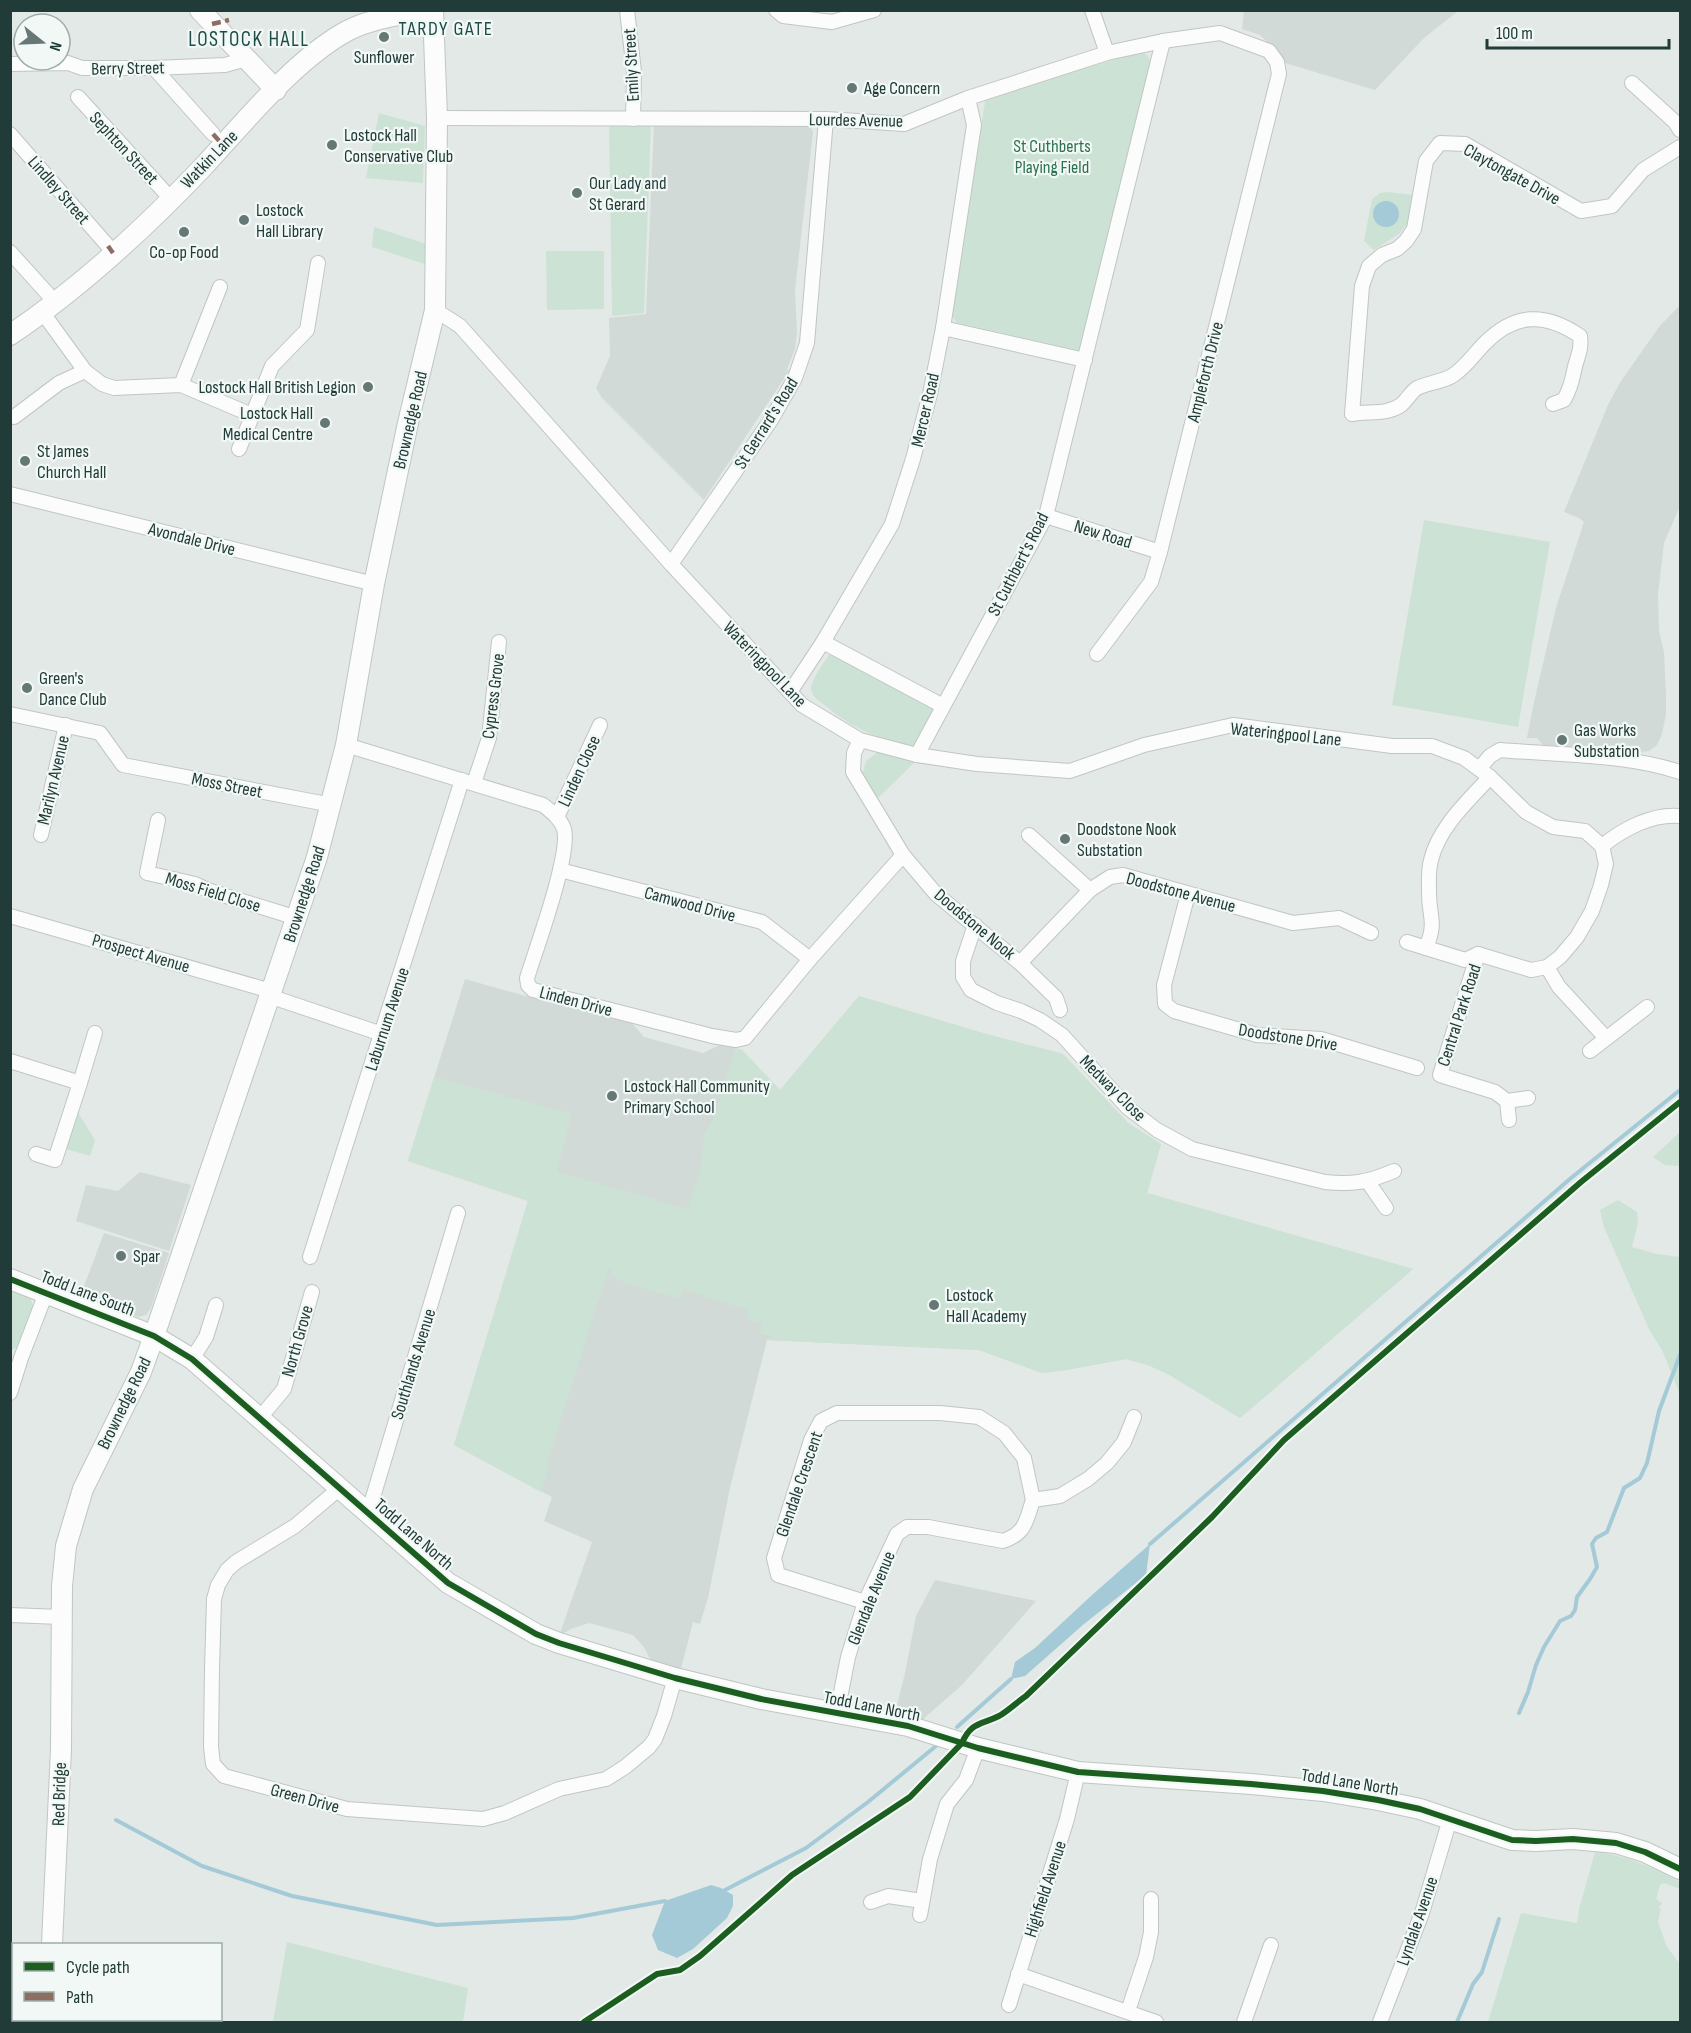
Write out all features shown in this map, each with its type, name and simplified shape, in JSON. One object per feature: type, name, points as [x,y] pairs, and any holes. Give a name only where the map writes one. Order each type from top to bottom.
[{"type":"main road","points":[[200,10],[276,90]]},
{"type":"main road","name":"Watkin Lane","points":[[10,335],[49,308],[171,199],[313,54],[360,25],[422,10]]},
{"type":"main road","name":"Brownedge Road","points":[[61,1749],[62,1567],[72,1522],[83,1489],[141,1372],[154,1336],[297,918],[332,805],[346,745],[374,584],[435,310],[437,118],[433,10]]},
{"type":"main road","name":"Todd Lane South","points":[[10,1279],[154,1336]]},
{"type":"main road","name":"Todd Lane North","points":[[154,1336],[192,1359],[448,1583],[536,1634],[559,1643],[675,1678],[760,1700],[908,1726],[978,1748],[1078,1772],[1323,1791],[1420,1809],[1512,1840],[1573,1839],[1616,1843],[1645,1852],[1680,1869]]},
{"type":"main road","name":"Red Bridge","points":[[52,1943],[61,1749]]},
{"type":"street","name":"Emily Street","points":[[627,10],[634,72],[633,119]]},
{"type":"street","points":[[776,10],[783,16],[832,22],[874,10]]},
{"type":"street","points":[[1092,10],[1107,53]]},
{"type":"street","name":"Lourdes Avenue","points":[[437,118],[825,119],[904,124],[968,98],[1107,53],[1163,40],[1220,33],[1269,51],[1277,62],[1279,74]]},
{"type":"street","name":"St Cuthbert's Road","points":[[917,755],[1046,516],[1163,40]]},
{"type":"street","name":"Berry Street","points":[[10,64],[68,63],[82,68],[154,68],[225,65],[246,59]]},
{"type":"street","points":[[154,68],[213,134]]},
{"type":"street","name":"Ampleforth Drive","points":[[1097,654],[1150,582],[1160,552],[1279,74]]},
{"type":"street","points":[[1632,83],[1675,122],[1680,130]]},
{"type":"street","name":"Sephton Street","points":[[78,97],[171,199]]},
{"type":"street","name":"Mercer Road","points":[[790,692],[823,642],[892,524],[916,448],[943,328],[974,125],[968,98]]},
{"type":"street","name":"St Gerrard's Road","points":[[671,564],[771,420],[795,378],[807,343],[825,119]]},
{"type":"street","name":"Lindley Street","points":[[10,134],[108,246]]},
{"type":"street","name":"Claytongate Drive","points":[[1552,404],[1564,400],[1573,384],[1574,370],[1582,348],[1580,336],[1572,330],[1537,318],[1516,321],[1507,326],[1485,343],[1458,371],[1441,381],[1415,389],[1402,405],[1384,412],[1352,414],[1362,286],[1369,266],[1382,255],[1397,249],[1414,229],[1426,160],[1440,143],[1465,144],[1581,212],[1612,206],[1643,170],[1680,147]]},
{"type":"street","points":[[10,252],[49,308],[85,371],[102,384],[114,388],[181,385],[252,415]]},
{"type":"street","points":[[239,449],[272,366],[307,330],[318,263]]},
{"type":"street","points":[[181,385],[220,287]]},
{"type":"street","name":"Wateringpool Lane","points":[[435,310],[460,326],[671,564],[802,705],[860,740],[917,755],[977,764],[1070,771],[1143,746],[1233,725],[1392,746],[1432,746],[1464,758],[1484,773]]},
{"type":"street","points":[[943,328],[1085,360]]},
{"type":"street","points":[[14,417],[59,383],[85,371]]},
{"type":"street","name":"Avondale Drive","points":[[10,494],[374,584]]},
{"type":"street","name":"New Road","points":[[1046,516],[1160,552]]},
{"type":"street","name":"Cypress Grove","points":[[468,781],[489,738],[500,642]]},
{"type":"street","points":[[823,642],[943,706]]},
{"type":"street","points":[[10,714],[66,725]]},
{"type":"street","name":"Moss Street","points":[[66,725],[100,733],[123,765],[332,805]]},
{"type":"street","name":"Marilyn Avenue","points":[[40,835],[66,725]]},
{"type":"street","name":"Linden Close","points":[[557,817],[600,725]]},
{"type":"street","name":"Doodstone Nook","points":[[860,740],[854,753],[853,772],[903,855],[936,894],[1020,963],[1056,998],[1060,1010]]},
{"type":"street","points":[[346,745],[543,805],[557,817]]},
{"type":"street","points":[[1426,948],[1432,934],[1433,919],[1429,896],[1430,862],[1438,840],[1484,773],[1490,756],[1500,750],[1598,758],[1663,766],[1680,772]]},
{"type":"street","points":[[1484,773],[1526,812],[1553,826],[1585,831],[1602,846],[1606,864],[1592,910],[1577,937],[1547,968],[1559,987],[1606,1038]]},
{"type":"street","name":"Laburnum Avenue","points":[[310,1257],[382,1034],[468,781]]},
{"type":"street","points":[[1602,846],[1614,836],[1641,823],[1657,817],[1680,816]]},
{"type":"street","name":"Linden Drive","points":[[557,817],[564,830],[566,846],[527,978],[528,985],[533,990],[712,1036],[736,1040],[745,1038],[810,959],[903,855]]},
{"type":"street","name":"Moss Field Close","points":[[158,820],[147,873],[195,884],[210,891],[297,918]]},
{"type":"street","points":[[1029,835],[1090,890]]},
{"type":"street","name":"Camwood Drive","points":[[560,870],[762,922],[810,959]]},
{"type":"street","name":"Doodstone Avenue","points":[[1020,963],[1090,890],[1110,877],[1123,874],[1293,923],[1339,918],[1371,933]]},
{"type":"street","name":"Doodstone Drive","points":[[1188,894],[1164,985],[1165,1004],[1174,1011],[1257,1035],[1321,1039],[1417,1068]]},
{"type":"street","name":"Prospect Avenue","points":[[10,916],[270,994],[382,1034]]},
{"type":"street","name":"Medway Close","points":[[975,925],[963,961],[963,976],[971,990],[1040,1020],[1062,1035],[1128,1108],[1157,1130],[1192,1149],[1325,1182],[1347,1184],[1368,1182],[1394,1171]]},
{"type":"street","name":"Central Park Road","points":[[1407,942],[1465,960],[1478,954],[1531,969],[1547,968]]},
{"type":"street","name":"Central Park Road","points":[[1478,954],[1440,1075],[1495,1092],[1507,1101]]},
{"type":"street","points":[[1590,1051],[1647,1007]]},
{"type":"street","points":[[36,1154],[55,1160],[95,1033]]},
{"type":"street","points":[[10,1061],[80,1083]]},
{"type":"street","points":[[1509,1120],[1507,1101],[1528,1098]]},
{"type":"street","points":[[1368,1182],[1386,1208]]},
{"type":"street","name":"Southlands Avenue","points":[[368,1514],[458,1213]]},
{"type":"street","name":"North Grove","points":[[260,1419],[284,1389],[312,1292]]},
{"type":"street","points":[[10,1393],[16,1357],[46,1293]]},
{"type":"street","points":[[192,1359],[206,1337],[216,1305]]},
{"type":"street","name":"Glendale Crescent","points":[[865,1602],[778,1575],[774,1558],[811,1440],[821,1421],[837,1413],[940,1413],[979,1417],[1004,1433],[1024,1458],[1033,1500]]},
{"type":"street","points":[[1033,1500],[1060,1496],[1088,1479],[1107,1463],[1124,1442],[1134,1417]]},
{"type":"street","name":"Green Drive","points":[[340,1488],[295,1526],[236,1562],[227,1570],[218,1585],[214,1599],[211,1747],[213,1764],[224,1776],[347,1809],[483,1818],[504,1813],[559,1789],[606,1779],[625,1767],[655,1739],[675,1678]]},
{"type":"street","name":"Glendale Avenue","points":[[837,1713],[848,1657],[865,1602],[897,1534],[907,1527],[927,1527],[1003,1541],[1015,1537],[1024,1528],[1033,1500]]},
{"type":"street","points":[[10,1615],[61,1617]]},
{"type":"street","points":[[871,1902],[888,1896],[921,1908],[930,1860],[947,1804],[966,1780],[978,1748]]},
{"type":"street","name":"Highfield Avenue","points":[[1009,2005],[1067,1819],[1078,1772]]},
{"type":"street","name":"Lyndale Avenue","points":[[1380,2022],[1422,1913],[1450,1819]]},
{"type":"street","points":[[1128,2011],[1146,1957],[1151,1932],[1150,1899]]},
{"type":"street","points":[[1244,2022],[1271,1945]]},
{"type":"street","points":[[1018,1974],[1156,2022]]},
{"type":"shaded area","points":[[1244,11],[1458,11],[1424,38],[1375,90],[1285,63],[1280,54],[1260,35],[1242,29]]},
{"type":"shaded area","points":[[654,123],[805,124],[810,126],[813,132],[795,290],[797,333],[795,349],[787,369],[789,371],[704,500],[602,398],[596,388],[610,356],[609,318],[646,314]]},
{"type":"shaded area","points":[[1680,305],[1680,506],[1664,543],[1658,594],[1659,631],[1664,652],[1666,694],[1666,714],[1662,734],[1657,745],[1649,751],[1641,752],[1543,745],[1537,738],[1527,738],[1556,608],[1584,522],[1564,512],[1608,405],[1621,381],[1659,327]]},
{"type":"shaded area","name":"Lostock Hall Academy","points":[[465,979],[631,1022],[644,1037],[703,1053],[722,1044],[742,1050],[780,1090],[859,996],[986,1034],[1063,1054],[1128,1123],[1161,1144],[1147,1193],[1413,1269],[1240,1418],[1168,1374],[1126,1359],[1042,1373],[979,1350],[767,1340],[730,1488],[708,1598],[700,1624],[693,1622],[681,1669],[651,1661],[644,1647],[633,1635],[589,1623],[560,1633],[592,1542],[544,1521],[552,1497],[454,1445],[528,1201],[408,1161]]},
{"type":"shaded area","points":[[140,1172],[191,1185],[169,1251],[76,1221],[86,1185],[118,1191]]},
{"type":"shaded area","points":[[104,1233],[169,1253],[151,1308],[146,1315],[138,1317],[81,1294]]},
{"type":"shaded area","points":[[935,1580],[1036,1601],[962,1685],[921,1721],[895,1714],[916,1616]]},
{"type":"green space","name":"St Cuthberts Playing Field","points":[[1142,52],[1148,56],[1151,63],[1081,349],[957,323],[950,313],[986,96]]},
{"type":"green space","points":[[379,113],[425,126],[423,183],[366,178]]},
{"type":"green space","points":[[651,124],[644,313],[612,316],[609,125]]},
{"type":"green space","points":[[1380,193],[1413,195],[1408,223],[1399,234],[1374,250],[1364,241],[1372,199]]},
{"type":"green space","points":[[374,227],[427,244],[425,264],[372,247]]},
{"type":"green space","points":[[546,251],[604,251],[604,309],[547,310]]},
{"type":"green space","points":[[1424,520],[1550,542],[1518,727],[1392,705]]},
{"type":"green space","points":[[831,652],[935,710],[914,749],[857,727],[815,697],[811,689],[812,685]]},
{"type":"green space","points":[[878,752],[887,752],[917,760],[876,800],[862,776],[866,761]]},
{"type":"green space","name":"Lostock Hall Academy","points":[[859,996],[986,1034],[1063,1054],[1128,1123],[1161,1144],[1147,1193],[1413,1269],[1240,1418],[1168,1374],[1126,1359],[1042,1373],[979,1350],[767,1340],[771,1336],[760,1334],[762,1323],[748,1320],[749,1310],[683,1290],[680,1299],[623,1282],[611,1275],[613,1269],[609,1268],[546,1466],[549,1467],[541,1492],[454,1445],[528,1201],[408,1161],[434,1077],[572,1114],[557,1172],[688,1209],[700,1172],[704,1134],[715,1115],[735,1048],[742,1050],[780,1090]]},
{"type":"green space","points":[[77,1111],[95,1140],[90,1156],[66,1149]]},
{"type":"green space","points":[[1680,1132],[1680,1166],[1665,1165],[1653,1157]]},
{"type":"green space","points":[[1618,1200],[1637,1212],[1638,1223],[1632,1247],[1680,1257],[1680,1394],[1662,1350],[1650,1331],[1604,1227],[1600,1210]]},
{"type":"green space","points":[[10,1288],[29,1295],[34,1308],[19,1347],[11,1350]]},
{"type":"green space","points":[[1595,1852],[1628,1859],[1680,1882],[1680,1889],[1664,1883],[1660,1885],[1656,1899],[1662,1903],[1659,1908],[1661,1909],[1658,1922],[1667,1947],[1680,1964],[1680,2022],[1488,2022],[1521,1913],[1577,1923]]},
{"type":"green space","points":[[287,1942],[468,1988],[463,2022],[273,2022]]},
{"type":"water","points":[[1386,201],[1395,205],[1399,214],[1395,223],[1386,227],[1377,223],[1373,214],[1377,205]]},
{"type":"water","points":[[1150,1544],[1146,1575],[1084,1624],[1025,1676],[1011,1679],[1015,1662],[1035,1648]]},
{"type":"water","points":[[711,1885],[733,1895],[733,1906],[727,1918],[693,1949],[677,1958],[658,1950],[652,1935],[665,1901]]},
{"type":"waterway","points":[[1150,1544],[1571,1178],[1680,1090]]},
{"type":"waterway","points":[[1519,1713],[1544,1647],[1560,1621],[1571,1616],[1575,1610],[1577,1597],[1597,1567],[1592,1544],[1596,1538],[1607,1532],[1624,1488],[1640,1478],[1647,1463],[1659,1411],[1680,1355]]},
{"type":"waterway","points":[[957,1727],[1011,1679]]},
{"type":"waterway","points":[[725,1890],[806,1848],[868,1802],[936,1746]]},
{"type":"waterway","points":[[116,1820],[202,1866],[292,1896],[437,1925],[573,1918],[665,1901]]},
{"type":"waterway","points":[[1457,2022],[1473,1984],[1482,1972],[1499,1919]]},
{"type":"marked path","points":[[212,24],[229,20]]},
{"type":"marked path","points":[[213,134],[223,145]]},
{"type":"marked path","points":[[108,246],[113,253]]},
{"type":"cycle path","points":[[584,2022],[657,1974],[680,1970],[700,1956],[792,1875],[910,1797],[962,1743],[969,1731],[1006,1712],[1026,1696],[1212,1517],[1284,1440],[1581,1182],[1680,1102]]},
{"type":"cycle path","points":[[10,1279],[154,1336],[192,1359],[448,1583],[536,1634],[559,1643],[675,1678],[761,1699],[908,1726],[978,1748],[1078,1772],[1323,1791],[1420,1809],[1512,1840],[1573,1839],[1616,1843],[1645,1852],[1680,1869]]},
{"type":"place","name":"Sunflower","points":[[384,37]]},
{"type":"place","name":"Age Concern","points":[[852,88]]},
{"type":"place","name":"Lostock Hall Conservative Club","points":[[332,145]]},
{"type":"place","name":"Our Lady and St Gerard","points":[[577,193]]},
{"type":"place","name":"Lostock Hall Library","points":[[244,220]]},
{"type":"place","name":"Co-op Food","points":[[184,232]]},
{"type":"place","name":"Lostock Hall British Legion","points":[[368,387]]},
{"type":"place","name":"Lostock Hall Medical Centre","points":[[325,423]]},
{"type":"place","name":"St James Church Hall","points":[[25,461]]},
{"type":"place","name":"Green's Dance Club","points":[[27,688]]},
{"type":"place","name":"Gas Works Substation","points":[[1562,740]]},
{"type":"place","name":"Doodstone Nook Substation","points":[[1065,839]]},
{"type":"place","name":"Lostock Hall Community Primary School","points":[[612,1096]]},
{"type":"place","name":"Spar","points":[[121,1256]]},
{"type":"place","name":"Lostock Hall Academy","points":[[934,1305]]},
{"type":"district","name":"TARDY GATE","points":[[446,28]]},
{"type":"district","name":"LOSTOCK HALL","points":[[249,39]]}]
